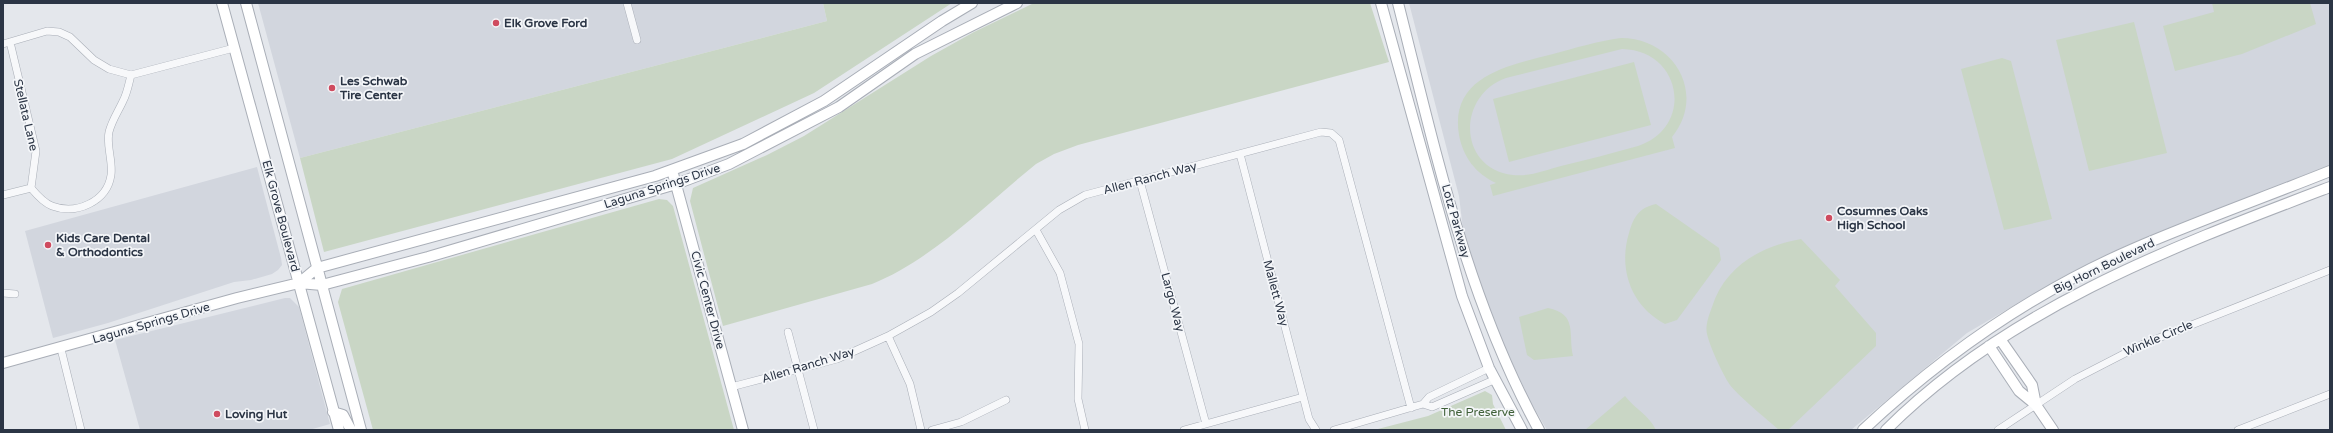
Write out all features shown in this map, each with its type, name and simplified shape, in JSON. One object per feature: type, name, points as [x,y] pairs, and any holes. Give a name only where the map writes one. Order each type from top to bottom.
[{"type":"street","name":"Elk Grove Boulevard","points":[[222,3],[339,430]]},
{"type":"street","name":"Elk Grove Boulevard","points":[[246,3],[361,430]]},
{"type":"street","points":[[627,3],[637,40]]},
{"type":"street","name":"Laguna Springs Drive","points":[[299,283],[317,268],[608,190],[672,170],[744,144],[824,101],[942,21],[972,3]]},
{"type":"street","name":"Laguna Springs Drive","points":[[3,363],[61,349],[237,298],[299,283],[322,285],[428,257],[676,184],[729,164],[839,107],[915,54],[1017,3]]},
{"type":"street","name":"Lotz Parkway","points":[[1381,3],[1449,254],[1462,296],[1489,368],[1522,430]]},
{"type":"street","name":"Lotz Parkway","points":[[1398,3],[1451,206],[1476,291],[1508,370],[1539,430]]},
{"type":"street","points":[[7,43],[48,31],[60,32],[70,37],[94,60],[109,69],[131,75],[234,48]]},
{"type":"street","name":"Stellata Lane","points":[[7,43],[36,151],[30,188]]},
{"type":"street","points":[[3,195],[30,188],[51,206],[68,210],[86,206],[104,193],[111,176],[112,156],[108,134],[113,117],[124,101],[131,75]]},
{"type":"street","name":"Allen Ranch Way","points":[[731,387],[837,359],[888,336],[958,293],[1059,210],[1084,195],[1321,132],[1331,133],[1339,140],[1411,408]]},
{"type":"street","name":"Mallett Way","points":[[1240,154],[1309,420],[1316,430]]},
{"type":"street","name":"Civic Center Drive","points":[[672,170],[743,430]]},
{"type":"street","name":"Big Horn Boulevard","points":[[1863,430],[1918,382],[1968,342],[2068,281],[2133,249],[2330,171]]},
{"type":"street","name":"Largo Way","points":[[1140,181],[1206,424]]},
{"type":"street","name":"Big Horn Boulevard","points":[[1886,430],[1927,393],[1989,346],[2077,293],[2137,264],[2330,187]]},
{"type":"street","points":[[1036,230],[1060,273],[1079,344],[1078,399],[1085,430]]},
{"type":"street","name":"Winkle Circle","points":[[1998,430],[2075,379],[2141,345],[2330,270]]},
{"type":"street","points":[[3,293],[15,294]]},
{"type":"street","points":[[788,332],[814,430]]},
{"type":"street","points":[[888,336],[910,384],[921,430]]},
{"type":"street","points":[[2000,339],[2032,385],[2036,405]]},
{"type":"street","points":[[1989,346],[2019,391],[2036,405],[2054,430]]},
{"type":"street","points":[[61,349],[81,430]]},
{"type":"street","points":[[1334,430],[1423,404],[1429,397],[1489,368]]},
{"type":"street","points":[[1423,404],[1432,407],[1496,379]]},
{"type":"street","points":[[2238,430],[2330,394]]},
{"type":"street","points":[[1184,430],[1303,397]]},
{"type":"street","points":[[932,430],[961,422],[1006,400]]},
{"type":"street","points":[[334,412],[343,415],[351,430]]},
{"type":"shaded area","points":[[258,3],[823,3],[827,21],[300,158]]},
{"type":"shaded area","name":"Cosumnes Oaks High School","points":[[1409,3],[2330,3],[2330,165],[2126,246],[2066,275],[1967,333],[1851,430],[1547,430],[1531,403],[1500,337],[1479,284],[1463,229],[1459,196]]},
{"type":"shaded area","points":[[257,167],[281,258],[282,265],[278,270],[272,274],[251,280],[234,282],[108,323],[53,338],[25,231]]},
{"type":"shaded area","points":[[290,298],[299,307],[330,424],[309,430],[140,430],[115,340]]},
{"type":"green space","points":[[823,3],[952,3],[814,93],[672,159],[324,252],[300,158],[827,21]]},
{"type":"green space","points":[[1034,3],[1370,3],[1389,62],[1078,145],[1054,154],[1036,164],[937,246],[894,274],[872,284],[723,326],[690,201],[693,188],[767,155],[804,136],[931,56],[974,32]]},
{"type":"green space","points":[[2212,3],[2310,3],[2316,24],[2242,54],[2175,71],[2163,26],[2214,12]]},
{"type":"green space","points":[[2134,22],[2167,153],[2089,171],[2056,40]]},
{"type":"green space","points":[[1621,38],[1640,40],[1656,47],[1670,58],[1680,71],[1685,87],[1686,103],[1682,120],[1672,137],[1675,148],[1493,196],[1490,185],[1496,183],[1482,175],[1472,164],[1464,151],[1459,135],[1458,115],[1464,99],[1473,86],[1486,76],[1519,63],[1578,47]],"holes":[[[1622,49],[1642,53],[1658,62],[1668,75],[1674,91],[1674,107],[1668,123],[1656,136],[1638,146],[1525,175],[1513,175],[1495,170],[1482,160],[1473,146],[1470,131],[1472,115],[1478,100],[1490,87],[1506,78]]]},
{"type":"green space","points":[[2002,58],[2011,61],[2052,219],[2004,230],[1961,69]]},
{"type":"green space","points":[[1634,62],[1651,125],[1509,162],[1493,99]]},
{"type":"green space","points":[[659,199],[667,200],[673,206],[734,430],[373,430],[338,302],[342,289]]},
{"type":"green space","points":[[1656,204],[1719,248],[1721,260],[1677,320],[1665,324],[1643,307],[1636,297],[1630,285],[1625,260],[1629,233],[1635,217],[1641,210]]},
{"type":"green space","points":[[1801,239],[1840,280],[1835,286],[1876,333],[1876,346],[1788,430],[1779,430],[1731,387],[1719,365],[1711,345],[1707,334],[1707,324],[1718,293],[1735,269],[1746,260],[1772,247]]},
{"type":"green space","points":[[1548,308],[1564,315],[1568,320],[1573,356],[1534,360],[1527,355],[1519,317]]},
{"type":"green space","name":"The Preserve","points":[[1485,391],[1492,395],[1493,404],[1506,430],[1374,430],[1428,416]]},
{"type":"green space","points":[[1625,396],[1650,420],[1656,430],[1585,430]]},
{"type":"place","name":"Elk Grove Ford","points":[[496,23]]},
{"type":"place","name":"Les Schwab Tire Center","points":[[332,88]]},
{"type":"place","name":"Cosumnes Oaks High School","points":[[1829,218]]},
{"type":"place","name":"Kids Care Dental & Orthodontics","points":[[48,245]]},
{"type":"place","name":"Loving Hut","points":[[217,414]]}]
